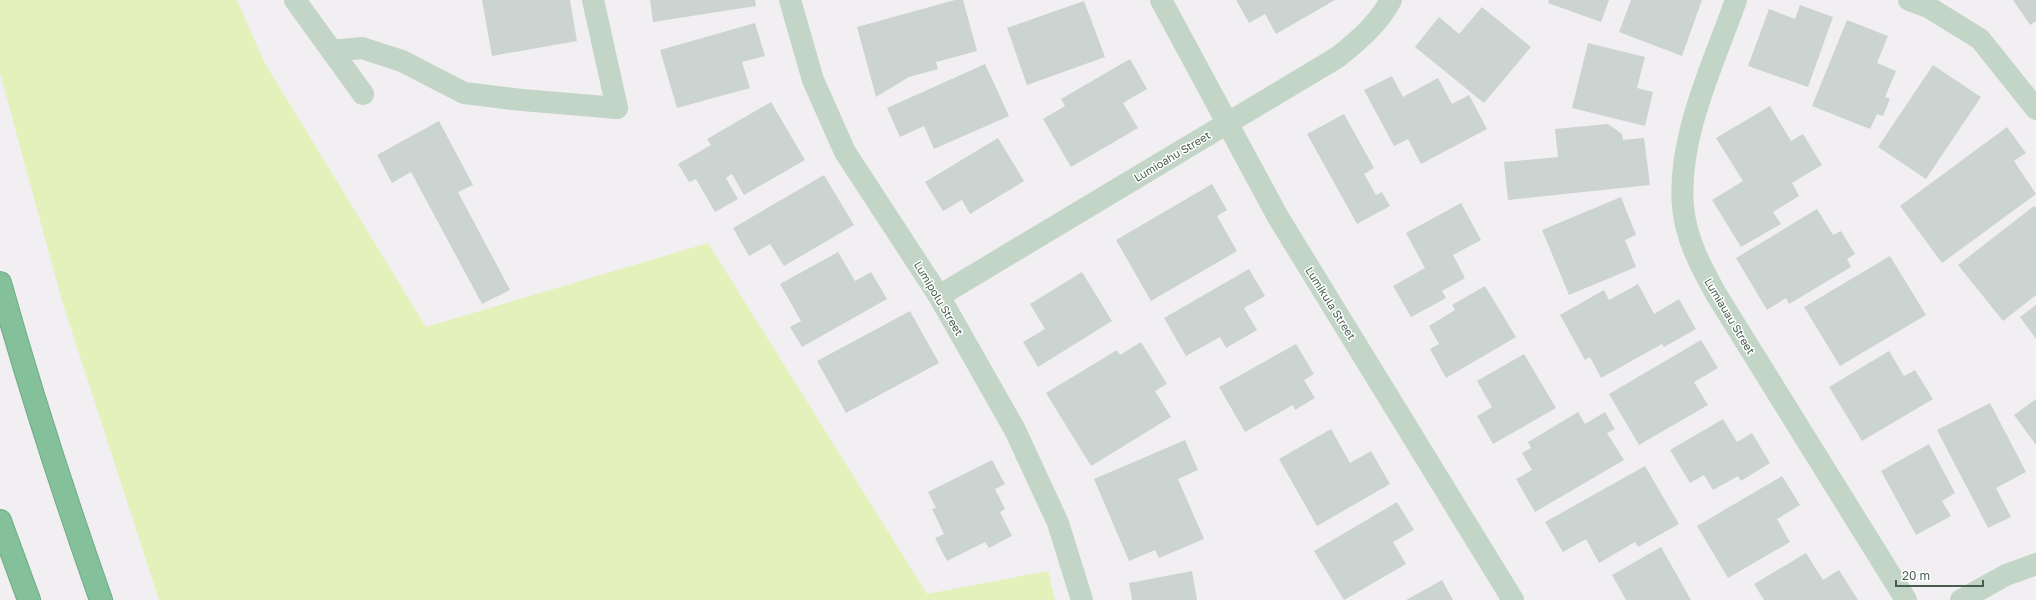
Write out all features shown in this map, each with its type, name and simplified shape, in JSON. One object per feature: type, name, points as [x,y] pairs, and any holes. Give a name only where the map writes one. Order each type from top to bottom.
[{"type":"highway","points":[[0,283],[20,356],[69,510],[101,600]]},
{"type":"highway","points":[[0,521],[30,600]]},
{"type":"street","points":[[294,0],[363,94]]},
{"type":"street","points":[[332,51],[362,48],[369,50],[402,61],[464,93],[522,100],[616,108],[593,0]]},
{"type":"street","name":"Lumipolu Street","points":[[790,0],[813,80],[845,152],[939,296],[1015,430],[1058,523],[1082,600]]},
{"type":"street","name":"Lumikula Street","points":[[1161,0],[1278,217],[1513,600]]},
{"type":"street","name":"Lumioahu Street","points":[[939,296],[1262,104],[1338,57],[1363,37],[1382,16],[1392,0]]},
{"type":"street","name":"Lumiauau Street","points":[[1736,0],[1686,144],[1682,181],[1683,208],[1688,235],[1700,266],[1716,294],[1906,600]]},
{"type":"street","points":[[1909,0],[1928,7],[1980,39],[2036,109]]},
{"type":"street","points":[[1961,600],[2006,575],[2036,564]]},
{"type":"green space","points":[[0,0],[237,0],[264,62],[426,327],[708,243],[927,594],[1048,571],[1055,600],[159,600],[62,301],[0,73]]},
{"type":"building","points":[[482,0],[570,0],[577,41],[492,56]]},
{"type":"building","points":[[650,0],[755,0],[756,6],[653,22]]},
{"type":"building","points":[[955,0],[963,0],[977,51],[936,62],[938,69],[909,77],[876,97],[857,27]]},
{"type":"building","points":[[1236,0],[1335,0],[1276,34],[1265,14],[1249,23]]},
{"type":"building","points":[[1549,0],[1609,0],[1601,22],[1548,3]]},
{"type":"building","points":[[1631,0],[1702,0],[1682,56],[1619,32]]},
{"type":"building","points":[[2013,0],[2036,0],[2036,21],[2030,25]]},
{"type":"building","points":[[1084,1],[1105,57],[1027,85],[1007,28]]},
{"type":"building","points":[[1800,5],[1833,17],[1808,87],[1748,66],[1769,9],[1795,19]]},
{"type":"building","points":[[1482,7],[1531,47],[1484,103],[1415,47],[1439,17],[1459,34]]},
{"type":"building","points":[[1847,20],[1888,36],[1877,63],[1896,71],[1885,97],[1890,99],[1883,116],[1877,114],[1870,129],[1812,106]]},
{"type":"building","points":[[755,23],[765,56],[742,62],[750,88],[677,108],[660,50]]},
{"type":"building","points":[[1588,43],[1645,57],[1637,88],[1653,92],[1645,126],[1572,108]]},
{"type":"building","points":[[1130,59],[1147,89],[1123,103],[1138,128],[1071,167],[1043,119],[1065,106],[1061,99]]},
{"type":"building","points":[[985,64],[1009,116],[934,149],[924,126],[900,137],[887,108]]},
{"type":"building","points":[[1933,65],[1981,97],[1926,179],[1878,147]]},
{"type":"building","points":[[1392,76],[1403,97],[1438,78],[1452,104],[1469,95],[1487,129],[1421,164],[1408,139],[1394,146],[1364,90]]},
{"type":"building","points":[[771,102],[805,160],[744,195],[732,174],[726,178],[738,199],[715,212],[696,179],[689,182],[678,164],[711,145],[707,139]]},
{"type":"building","points":[[1770,106],[1791,141],[1803,134],[1822,165],[1792,183],[1799,196],[1773,212],[1781,224],[1741,247],[1712,200],[1743,181],[1716,138]]},
{"type":"building","points":[[1344,114],[1374,168],[1364,174],[1376,195],[1382,192],[1390,206],[1357,224],[1307,134]]},
{"type":"building","points":[[439,121],[473,185],[458,192],[510,290],[482,304],[411,172],[392,183],[377,155]]},
{"type":"building","points":[[1608,124],[1622,134],[1623,140],[1644,138],[1650,185],[1508,200],[1504,162],[1558,157],[1555,129]]},
{"type":"building","points":[[2007,127],[2026,153],[2014,161],[2036,194],[1942,263],[1900,206]]},
{"type":"building","points":[[998,138],[1024,181],[970,214],[962,200],[943,211],[925,182]]},
{"type":"building","points":[[824,175],[854,225],[784,266],[770,244],[749,256],[733,228]]},
{"type":"building","points":[[1212,184],[1227,210],[1217,216],[1237,251],[1151,301],[1116,240]]},
{"type":"building","points":[[1621,197],[1636,235],[1625,240],[1636,267],[1569,295],[1542,230]]},
{"type":"building","points":[[1461,203],[1481,240],[1453,255],[1465,278],[1442,291],[1446,298],[1411,317],[1393,286],[1425,268],[1406,233]]},
{"type":"building","points":[[2034,206],[2036,208],[2036,295],[2003,321],[1958,265]]},
{"type":"building","points":[[1817,209],[1833,235],[1841,231],[1855,254],[1847,259],[1851,267],[1789,304],[1786,298],[1767,310],[1736,258]]},
{"type":"building","points":[[838,252],[855,281],[871,272],[887,299],[802,347],[790,327],[801,321],[780,284]]},
{"type":"building","points":[[1890,256],[1926,315],[1840,366],[1804,307]]},
{"type":"building","points":[[1249,269],[1265,296],[1244,308],[1257,330],[1226,348],[1220,337],[1186,356],[1164,318]]},
{"type":"building","points":[[1082,272],[1112,321],[1038,367],[1023,342],[1045,329],[1030,304]]},
{"type":"building","points":[[1638,284],[1654,314],[1679,299],[1696,329],[1664,347],[1662,344],[1601,378],[1590,357],[1585,360],[1560,315],[1604,290],[1609,300]]},
{"type":"building","points":[[1485,286],[1516,337],[1446,378],[1430,349],[1439,344],[1429,326],[1455,310],[1452,305]]},
{"type":"building","points":[[2036,305],[2036,339],[2020,317]]},
{"type":"building","points":[[910,311],[939,363],[846,413],[817,361]]},
{"type":"building","points":[[1701,340],[1718,368],[1694,382],[1708,405],[1639,445],[1609,394]]},
{"type":"building","points":[[1141,342],[1167,384],[1155,391],[1171,417],[1091,466],[1046,393],[1117,350],[1120,355]]},
{"type":"building","points":[[1296,344],[1314,374],[1304,380],[1315,398],[1295,410],[1293,405],[1245,432],[1219,387]]},
{"type":"building","points":[[1889,351],[1904,376],[1915,370],[1933,399],[1862,441],[1829,387]]},
{"type":"building","points":[[1524,354],[1556,408],[1493,444],[1477,416],[1492,407],[1477,381]]},
{"type":"building","points":[[2036,399],[2036,445],[2014,415]]},
{"type":"building","points":[[1990,403],[2026,472],[1996,488],[2011,517],[1988,528],[1937,430]]},
{"type":"building","points":[[1578,412],[1585,424],[1605,412],[1615,429],[1607,433],[1624,460],[1535,512],[1516,479],[1532,470],[1522,453],[1531,448],[1528,442]]},
{"type":"building","points":[[1723,419],[1737,442],[1752,433],[1770,463],[1741,481],[1738,476],[1713,490],[1704,475],[1690,483],[1670,450]]},
{"type":"building","points":[[1331,429],[1350,463],[1371,451],[1390,484],[1317,526],[1279,459]]},
{"type":"building","points":[[1185,440],[1198,470],[1178,479],[1204,539],[1159,558],[1155,550],[1129,561],[1094,479]]},
{"type":"building","points":[[1929,444],[1955,493],[1942,501],[1951,516],[1916,535],[1881,471]]},
{"type":"building","points":[[992,460],[1005,484],[995,489],[1005,509],[1000,512],[1012,536],[989,548],[985,542],[947,561],[935,538],[944,534],[932,509],[936,508],[928,492]]},
{"type":"building","points":[[1645,466],[1679,524],[1638,547],[1635,542],[1599,563],[1586,539],[1563,552],[1545,522]]},
{"type":"building","points":[[1782,476],[1800,505],[1777,519],[1790,542],[1728,578],[1697,526]]},
{"type":"building","points":[[1397,502],[1414,530],[1393,542],[1406,564],[1344,600],[1314,551]]},
{"type":"building","points":[[1661,547],[1691,600],[1626,600],[1612,575]]},
{"type":"building","points":[[1806,553],[1823,580],[1839,570],[1858,600],[1764,600],[1754,584]]},
{"type":"building","points":[[1192,571],[1197,600],[1132,600],[1129,583]]},
{"type":"building","points":[[1442,580],[1453,600],[1406,600]]}]
